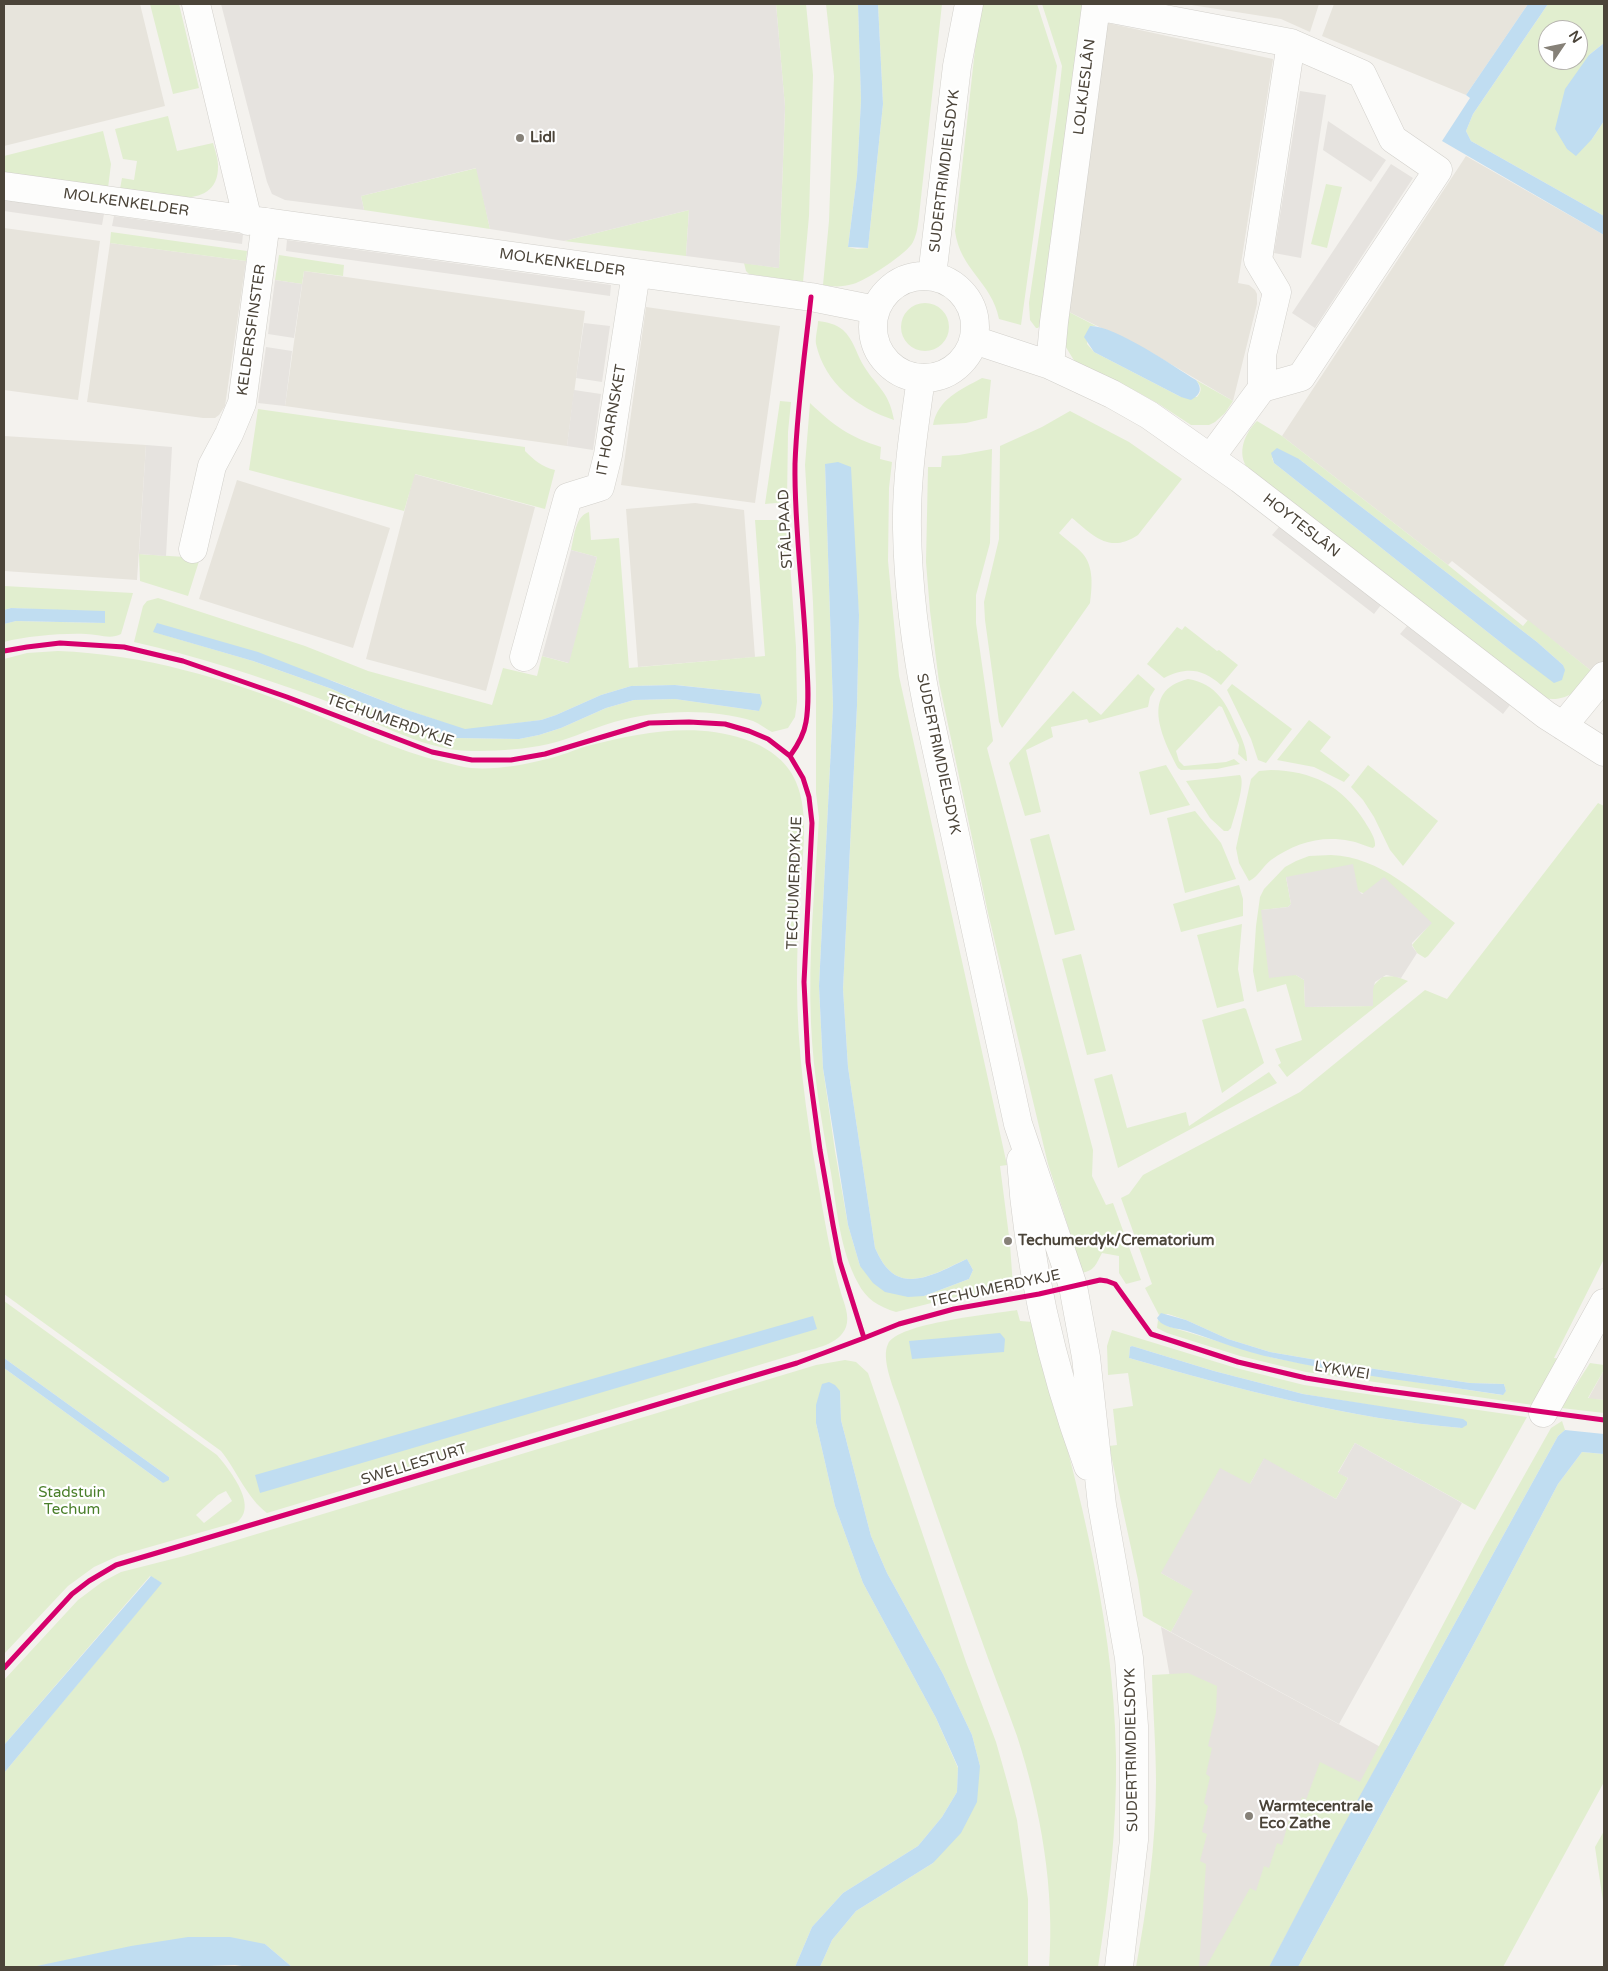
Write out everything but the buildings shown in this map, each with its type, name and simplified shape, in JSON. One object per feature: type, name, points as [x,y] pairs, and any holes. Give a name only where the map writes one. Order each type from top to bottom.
[{"type":"street","points":[[196,4],[257,221]]},
{"type":"street","name":"SUDERTRIMDIELSDYK","points":[[932,276],[956,66],[958,4]]},
{"type":"street","name":"SUDERTRIMDIELSDYK","points":[[956,66],[969,4]]},
{"type":"street","name":"LOLKJESLÂN","points":[[1050,364],[1096,6],[1291,43],[1362,74],[1393,139],[1438,170],[1301,377],[1262,388]]},
{"type":"street","points":[[1211,457],[1262,388],[1262,355],[1277,292],[1258,260],[1291,43]]},
{"type":"street","name":"MOLKENKELDER","points":[[4,186],[811,297],[876,310]]},
{"type":"street","name":"KELDERSFINSTER","points":[[193,549],[212,466],[242,404],[257,221]]},
{"type":"street","name":"IT HOARNSKET","points":[[524,657],[568,497],[600,487],[608,455],[636,274]]},
{"type":"street","points":[[932,276],[952,284],[967,300],[975,320],[974,340],[966,356],[954,369],[938,376],[921,378],[899,371],[881,355],[873,334],[876,310],[884,295],[898,283],[914,277],[932,276]]},
{"type":"street","name":"HOYTESLÂN","points":[[974,340],[1050,364],[1150,415],[1211,457],[1546,715],[1603,749]]},
{"type":"street","name":"SUDERTRIMDIELSDYK","points":[[921,378],[911,449],[907,528],[911,601],[918,656],[930,720],[1018,1124],[1073,1286],[1086,1358],[1102,1505],[1130,1658],[1134,1726],[1134,1840],[1119,1967]]},
{"type":"street","points":[[1563,726],[1604,676]]},
{"type":"street","points":[[1542,1413],[1604,1304]]},
{"type":"shaded area","points":[[4,4],[140,4],[165,106],[4,146]]},
{"type":"shaded area","name":"Lidl","points":[[221,4],[776,4],[785,107],[779,268],[686,256],[689,210],[564,241],[490,229],[476,168],[361,196],[364,210],[285,200],[272,194],[267,182]]},
{"type":"shaded area","points":[[1185,4],[1319,4],[1310,32],[1281,19]]},
{"type":"shaded area","points":[[1334,4],[1528,4],[1466,95],[1322,36]]},
{"type":"shaded area","points":[[1103,22],[1273,59],[1238,283],[1249,285],[1255,290],[1257,304],[1233,401],[1152,353],[1065,310]]},
{"type":"shaded area","points":[[1300,91],[1326,95],[1301,258],[1274,253]]},
{"type":"shaded area","points":[[1328,121],[1386,160],[1371,182],[1323,150]]},
{"type":"shaded area","points":[[1466,156],[1604,235],[1604,661],[1594,673],[1452,561],[1448,565],[1282,436]]},
{"type":"shaded area","points":[[1391,164],[1413,178],[1315,328],[1292,313]]},
{"type":"shaded area","points":[[4,200],[104,214],[102,225],[4,211]]},
{"type":"shaded area","points":[[114,216],[243,234],[242,244],[112,226]]},
{"type":"shaded area","points":[[4,228],[100,241],[78,400],[4,390]]},
{"type":"shaded area","points":[[287,240],[611,285],[610,296],[286,251]]},
{"type":"shaded area","points":[[110,243],[246,261],[225,406],[215,418],[87,402]]},
{"type":"shaded area","points":[[304,271],[585,311],[567,446],[285,406]]},
{"type":"shaded area","points":[[275,280],[302,284],[294,338],[268,334]]},
{"type":"shaded area","points":[[646,307],[780,326],[755,503],[621,485]]},
{"type":"shaded area","points":[[584,323],[610,326],[602,382],[576,378]]},
{"type":"shaded area","points":[[266,347],[292,351],[285,406],[258,403]]},
{"type":"shaded area","points":[[574,390],[601,394],[593,450],[567,446]]},
{"type":"shaded area","points":[[4,436],[146,445],[137,580],[4,571]]},
{"type":"shaded area","points":[[146,445],[172,447],[166,556],[139,554]]},
{"type":"shaded area","points":[[414,474],[535,507],[486,691],[366,659]]},
{"type":"shaded area","points":[[237,480],[390,528],[353,648],[199,599]]},
{"type":"shaded area","points":[[695,503],[744,510],[755,657],[638,667],[626,509]]},
{"type":"shaded area","points":[[1279,527],[1381,605],[1374,614],[1272,535]]},
{"type":"shaded area","points":[[571,550],[597,557],[569,663],[542,656]]},
{"type":"shaded area","points":[[1407,626],[1510,705],[1503,714],[1400,634]]},
{"type":"shaded area","points":[[1353,864],[1358,890],[1362,894],[1384,877],[1432,923],[1412,943],[1417,953],[1401,978],[1386,975],[1375,982],[1373,1006],[1305,1007],[1304,980],[1296,975],[1269,978],[1261,910],[1288,907],[1291,904],[1286,877]]},
{"type":"shaded area","points":[[1604,1370],[1604,1400],[1588,1399]]},
{"type":"shaded area","points":[[1355,1443],[1462,1503],[1339,1724],[1171,1632],[1193,1591],[1161,1573],[1220,1468],[1250,1484],[1264,1458],[1336,1499],[1348,1478],[1338,1473]]},
{"type":"shaded area","points":[[1161,1627],[1386,1750],[1269,1967],[1171,1967],[1174,1700]]},
{"type":"green space","points":[[150,4],[179,4],[199,88],[173,94]]},
{"type":"green space","points":[[776,4],[806,4],[813,75],[809,216],[803,282],[749,274],[744,263],[779,268],[785,107]]},
{"type":"green space","points":[[826,4],[858,4],[861,100],[857,176],[848,247],[857,249],[868,248],[883,104],[878,4],[942,4],[919,219],[913,242],[903,253],[876,272],[859,282],[846,286],[823,285],[829,221],[834,76]]},
{"type":"green space","points":[[980,4],[1037,4],[1057,66],[1021,325],[999,319],[990,295],[963,256],[955,231]]},
{"type":"green space","points":[[1042,4],[1086,4],[1042,323],[1036,328],[1030,320],[1029,303],[1057,113],[1062,66]]},
{"type":"green space","points":[[1548,4],[1604,4],[1604,43],[1589,55],[1592,139],[1604,121],[1604,216],[1471,141],[1466,131],[1473,114]]},
{"type":"green space","points":[[168,116],[177,151],[213,143],[218,163],[215,182],[207,191],[195,196],[180,198],[120,189],[122,178],[134,180],[137,161],[123,159],[115,129]]},
{"type":"green space","points":[[103,131],[111,164],[108,188],[4,173],[4,156]]},
{"type":"green space","points":[[477,168],[490,229],[364,210],[361,196]]},
{"type":"green space","points":[[1326,184],[1342,187],[1327,248],[1311,244]]},
{"type":"green space","points":[[689,210],[686,256],[564,241]]},
{"type":"green space","points":[[111,232],[247,251],[246,261],[110,243]]},
{"type":"green space","points":[[279,255],[344,265],[343,276],[304,271],[302,284],[275,280]]},
{"type":"green space","points":[[925,303],[934,305],[942,310],[947,318],[949,327],[947,336],[942,344],[934,349],[925,351],[916,349],[908,344],[903,336],[901,327],[903,318],[908,310],[916,305]]},
{"type":"green space","points":[[1065,310],[1096,326],[1090,326],[1087,344],[1094,352],[1181,397],[1197,397],[1201,388],[1196,380],[1233,401],[1225,413],[1215,422],[1209,425],[1191,425],[1132,389],[1075,362],[1064,344]]},
{"type":"green space","points":[[818,321],[840,328],[852,341],[862,363],[889,402],[894,420],[868,409],[835,382],[820,358],[816,344]]},
{"type":"green space","points":[[982,378],[991,380],[987,418],[966,423],[933,425],[940,408],[951,396]]},
{"type":"green space","points":[[780,401],[791,402],[788,432],[787,502],[765,504]]},
{"type":"green space","points":[[810,403],[843,430],[881,447],[880,459],[892,462],[889,488],[888,561],[899,676],[1007,1165],[1000,1166],[1010,1244],[1013,1287],[951,1298],[896,1312],[884,1308],[865,1294],[847,1257],[837,1215],[816,1080],[811,1023],[810,972],[819,818],[816,793],[816,685],[813,603],[805,465]],"holes":[[[825,464],[854,552],[859,615],[857,706],[843,989],[848,1067],[875,1248],[881,1260],[898,1277],[908,1279],[928,1276],[967,1259],[973,1270],[969,1279],[924,1296],[860,1266],[848,1225],[823,1068],[819,986],[833,706]]]},
{"type":"green space","points":[[258,409],[525,447],[525,451],[535,460],[555,470],[545,509],[415,474],[404,511],[249,470]]},
{"type":"green space","points":[[1070,411],[1129,442],[1182,479],[1138,535],[1128,540],[1110,543],[1102,540],[1072,518],[1059,533],[1087,559],[1091,571],[1090,603],[1002,728],[999,722],[984,602],[999,539],[1000,446],[1042,427]]},
{"type":"green space","points":[[1257,421],[1282,436],[1523,626],[1528,620],[1594,673],[1584,684],[1566,697],[1544,698],[1248,469],[1244,463],[1242,450],[1246,437]],"holes":[[[1272,458],[1299,459],[1537,642],[1563,665],[1564,674],[1509,649],[1274,463]]]},
{"type":"green space","points":[[992,449],[990,543],[976,595],[976,623],[993,741],[987,748],[1093,1150],[1092,1176],[1106,1205],[1113,1203],[1141,1280],[1126,1284],[1119,1273],[1119,1256],[1102,1253],[1092,1269],[1081,1273],[1075,1248],[1048,1164],[988,913],[939,682],[926,562],[928,467],[941,467],[942,456]]},
{"type":"green space","points":[[589,512],[591,540],[619,538],[629,668],[765,656],[755,520],[787,520],[796,647],[797,702],[795,717],[788,728],[772,732],[753,721],[736,717],[701,712],[666,713],[614,722],[558,742],[539,746],[471,751],[451,749],[412,739],[337,705],[273,682],[204,660],[134,642],[143,606],[147,601],[158,598],[305,646],[368,671],[492,705],[503,668],[537,676],[542,656],[568,663],[597,557],[571,550],[576,528],[584,514]],"holes":[[[154,632],[333,681],[404,709],[465,730],[541,720],[601,695],[631,686],[676,685],[760,694],[759,711],[675,699],[634,700],[606,708],[561,728],[539,735],[519,739],[455,738],[400,720],[332,689],[253,661]]]},
{"type":"green space","points":[[139,554],[200,558],[188,596],[140,581]]},
{"type":"green space","points":[[4,586],[133,593],[121,634],[117,636],[108,637],[90,634],[56,635],[4,642],[4,624],[16,621],[105,623],[105,612],[11,608],[4,610]]},
{"type":"green space","points":[[1185,626],[1238,665],[1221,685],[1207,675],[1194,671],[1180,672],[1164,678],[1147,664],[1177,627],[1182,630]]},
{"type":"green space","points":[[58,651],[122,657],[185,670],[277,699],[409,752],[468,768],[500,768],[519,765],[552,758],[587,746],[627,737],[685,730],[705,731],[744,739],[775,755],[792,774],[803,808],[804,837],[797,960],[800,1056],[817,1177],[830,1250],[847,1314],[847,1323],[843,1333],[832,1342],[819,1347],[267,1513],[248,1492],[221,1451],[4,1294],[4,659],[27,653]]},
{"type":"green space","points":[[1138,674],[1155,689],[1150,697],[1148,707],[1089,723],[1087,719],[1051,727],[1053,737],[1026,750],[1041,812],[1025,816],[1009,763],[1073,691],[1101,715]]},
{"type":"green space","points":[[1188,679],[1206,685],[1219,696],[1233,719],[1242,740],[1247,761],[1238,754],[1239,745],[1222,707],[1219,706],[1176,751],[1179,761],[1184,766],[1226,762],[1234,759],[1240,764],[1217,769],[1181,770],[1178,768],[1161,730],[1159,705],[1164,694],[1173,685]]},
{"type":"green space","points":[[1232,684],[1292,729],[1266,763],[1258,760],[1251,739],[1227,690]]},
{"type":"green space","points":[[1309,720],[1331,737],[1320,751],[1350,775],[1344,782],[1314,767],[1277,760]]},
{"type":"green space","points":[[1166,765],[1190,805],[1150,815],[1139,772]]},
{"type":"green space","points":[[1368,765],[1438,821],[1403,866],[1390,850],[1374,817],[1363,800],[1351,787]]},
{"type":"green space","points":[[1271,770],[1300,773],[1313,777],[1325,782],[1336,790],[1356,809],[1373,837],[1375,846],[1373,848],[1339,839],[1309,842],[1280,854],[1265,865],[1249,881],[1239,863],[1236,848],[1251,779],[1259,771]]},
{"type":"green space","points":[[1240,775],[1242,785],[1237,809],[1231,828],[1228,831],[1224,831],[1210,818],[1186,781]]},
{"type":"green space","points":[[1598,803],[1604,806],[1604,1259],[1554,1358],[1561,1359],[1533,1405],[1306,1372],[1240,1356],[1167,1333],[1157,1328],[1158,1320],[1167,1326],[1274,1358],[1337,1370],[1502,1395],[1506,1391],[1504,1384],[1470,1383],[1270,1352],[1228,1339],[1168,1314],[1159,1315],[1145,1288],[1152,1284],[1121,1198],[1129,1194],[1143,1175],[1300,1092],[1425,990],[1447,999]]},
{"type":"green space","points":[[1195,811],[1221,843],[1236,879],[1185,893],[1167,818]]},
{"type":"green space","points":[[1049,834],[1075,930],[1055,935],[1030,839]]},
{"type":"green space","points":[[1331,855],[1349,857],[1366,862],[1382,870],[1412,889],[1455,923],[1425,958],[1417,953],[1412,945],[1431,923],[1358,891],[1286,877],[1291,904],[1288,907],[1262,910],[1296,975],[1304,980],[1305,1007],[1373,1006],[1373,986],[1382,977],[1395,976],[1408,981],[1287,1077],[1278,1065],[1281,1063],[1275,1049],[1302,1040],[1286,984],[1257,992],[1253,971],[1260,897],[1264,889],[1285,867],[1309,856]]},
{"type":"green space","points":[[1239,885],[1243,899],[1243,916],[1181,932],[1173,904]]},
{"type":"green space","points":[[1242,924],[1238,969],[1244,1001],[1217,1008],[1197,935]]},
{"type":"green space","points":[[1081,954],[1106,1051],[1087,1055],[1062,959]]},
{"type":"green space","points":[[1246,1009],[1264,1063],[1222,1093],[1202,1020]]},
{"type":"green space","points":[[1269,1072],[1277,1083],[1118,1168],[1094,1079],[1112,1074],[1127,1128],[1186,1112],[1189,1126]]},
{"type":"green space","name":"Stadstuin Techum","points":[[4,1301],[217,1455],[240,1488],[244,1497],[245,1507],[243,1515],[237,1522],[118,1556],[94,1567],[68,1586],[4,1654],[4,1368],[163,1483],[169,1477],[4,1358]],"holes":[[[226,1491],[232,1501],[204,1523],[196,1515],[218,1495]]]},
{"type":"green space","points":[[1017,1310],[1020,1321],[1033,1322],[1076,1482],[1099,1591],[1108,1645],[1113,1700],[1116,1783],[1112,1862],[1098,1967],[1049,1967],[1050,1909],[1048,1880],[1039,1821],[1026,1764],[891,1381],[886,1357],[888,1344],[895,1337],[909,1330],[968,1317]]},
{"type":"green space","points":[[1112,1330],[1236,1368],[1304,1385],[1527,1417],[1475,1510],[1355,1443],[1338,1472],[1348,1478],[1336,1499],[1264,1459],[1250,1484],[1161,1573],[1194,1591],[1171,1632],[1143,1616],[1138,1580],[1109,1446],[1117,1445],[1113,1409],[1133,1406],[1128,1373],[1108,1375],[1107,1346]],"holes":[[[1132,1346],[1214,1371],[1303,1394],[1431,1415],[1462,1428],[1378,1418],[1294,1401],[1211,1381],[1129,1358],[1130,1347]]]},
{"type":"green space","points":[[845,1360],[856,1362],[868,1373],[966,1662],[996,1742],[1017,1820],[1028,1899],[1028,1967],[820,1967],[832,1940],[856,1911],[933,1863],[980,1766],[972,1735],[943,1674],[887,1573],[871,1536],[841,1420],[840,1391],[816,1423],[835,1506],[863,1583],[936,1718],[958,1768],[957,1792],[942,1817],[918,1846],[843,1893],[812,1927],[795,1967],[292,1967],[265,1944],[54,1963],[32,1967],[4,1967],[4,1773],[161,1583],[150,1576],[4,1745],[4,1680],[78,1600],[102,1582],[121,1572],[184,1556],[816,1365]]},
{"type":"green space","points":[[1590,1363],[1604,1365],[1604,1370],[1588,1398],[1604,1400],[1604,1413],[1561,1408]]},
{"type":"green space","points":[[1562,1421],[1565,1430],[1558,1436],[1335,1841],[1269,1967],[1206,1967],[1250,1888],[1256,1891],[1264,1866],[1269,1868],[1277,1843],[1282,1845],[1289,1820],[1294,1822],[1302,1797],[1306,1800],[1320,1762],[1360,1782],[1485,1545],[1551,1428]]},
{"type":"green space","points":[[1582,1452],[1604,1454],[1604,1782],[1503,1967],[1298,1967],[1477,1638],[1558,1484]]},
{"type":"green space","points":[[1188,1673],[1217,1686],[1216,1712],[1208,1746],[1212,1748],[1206,1774],[1210,1777],[1204,1803],[1208,1806],[1202,1832],[1207,1834],[1200,1861],[1206,1864],[1199,1967],[1136,1967],[1153,1852],[1156,1805],[1152,1675]]},
{"type":"green space","points":[[1604,1831],[1604,1908],[1595,1847]]},
{"type":"water","points":[[858,4],[878,4],[883,104],[868,248],[848,247],[857,176],[861,100]]},
{"type":"water","points":[[1528,4],[1548,4],[1473,114],[1466,131],[1471,141],[1604,216],[1604,235],[1442,141],[1470,98],[1466,95]]},
{"type":"water","points":[[1604,43],[1604,121],[1592,139],[1576,156],[1567,149],[1555,129],[1565,89],[1578,70],[1588,70],[1589,55]]},
{"type":"water","points":[[1090,326],[1101,327],[1143,347],[1196,380],[1200,392],[1191,400],[1181,397],[1094,352],[1084,337]]},
{"type":"water","points":[[1277,448],[1299,459],[1537,642],[1563,665],[1565,670],[1562,680],[1554,683],[1274,463],[1271,453]]},
{"type":"water","points":[[838,462],[851,467],[859,615],[857,706],[843,989],[848,1067],[875,1248],[881,1260],[898,1277],[908,1279],[928,1276],[967,1259],[973,1270],[969,1279],[924,1296],[908,1297],[885,1292],[873,1283],[860,1266],[848,1225],[823,1068],[819,986],[833,706],[825,464]]},
{"type":"water","points":[[11,608],[105,611],[105,623],[16,621],[4,624],[4,610]]},
{"type":"water","points":[[157,623],[258,652],[404,709],[465,729],[541,720],[601,695],[631,686],[675,685],[760,694],[762,703],[759,711],[675,699],[634,700],[606,708],[561,728],[539,735],[519,739],[455,738],[400,720],[332,689],[253,661],[153,632]]},
{"type":"water","points":[[1161,1313],[1186,1320],[1228,1339],[1270,1352],[1470,1383],[1504,1384],[1506,1391],[1503,1395],[1302,1364],[1241,1349],[1166,1326],[1157,1318]]},
{"type":"water","points":[[813,1316],[817,1329],[260,1493],[255,1475]]},
{"type":"water","points":[[1000,1333],[1005,1339],[1004,1352],[912,1359],[909,1341]]},
{"type":"water","points":[[1132,1346],[1214,1371],[1303,1394],[1463,1419],[1467,1422],[1467,1425],[1462,1428],[1420,1424],[1378,1418],[1294,1401],[1211,1381],[1129,1358],[1130,1347]]},
{"type":"water","points":[[4,1358],[169,1477],[169,1480],[163,1483],[4,1368]]},
{"type":"water","points":[[829,1382],[840,1391],[841,1420],[871,1536],[887,1573],[943,1674],[972,1735],[980,1766],[977,1802],[961,1833],[933,1863],[856,1911],[832,1940],[820,1967],[795,1967],[812,1927],[843,1893],[918,1846],[942,1817],[957,1792],[958,1767],[936,1718],[863,1583],[835,1506],[816,1423],[816,1405],[822,1384]]},
{"type":"water","points":[[1565,1430],[1604,1434],[1604,1454],[1582,1452],[1558,1484],[1477,1638],[1298,1967],[1269,1967],[1335,1841],[1558,1436]]},
{"type":"water","points":[[151,1576],[162,1583],[4,1773],[4,1745]]},
{"type":"water","points":[[188,1937],[230,1937],[265,1944],[292,1967],[249,1967],[235,1965],[32,1967],[131,1946]]},
{"type":"cycle path","name":"STÂLPAAD","points":[[790,756],[804,731],[808,704],[795,464],[799,401],[811,297]]},
{"type":"cycle path","name":"TECHUMERDYKJE","points":[[4,651],[60,643],[124,647],[183,661],[287,697],[432,752],[472,760],[511,760],[545,754],[649,723],[689,722],[725,724],[768,739],[790,756],[803,778],[809,797],[812,823],[804,982],[808,1062],[820,1150],[840,1262],[864,1338],[899,1324],[954,1309],[1039,1294],[1100,1280],[1115,1284],[1151,1334],[1238,1362],[1306,1378],[1373,1389],[1604,1420]]},
{"type":"cycle path","name":"SWELLESTURT","points":[[4,1668],[72,1594],[116,1565],[797,1363],[864,1338]]},
{"type":"place","name":"Lidl","points":[[520,138]]},
{"type":"place","name":"Techumerdyk/Crematorium","points":[[1008,1241]]},
{"type":"place","name":"Warmtecentrale Eco Zathe","points":[[1249,1816]]}]
